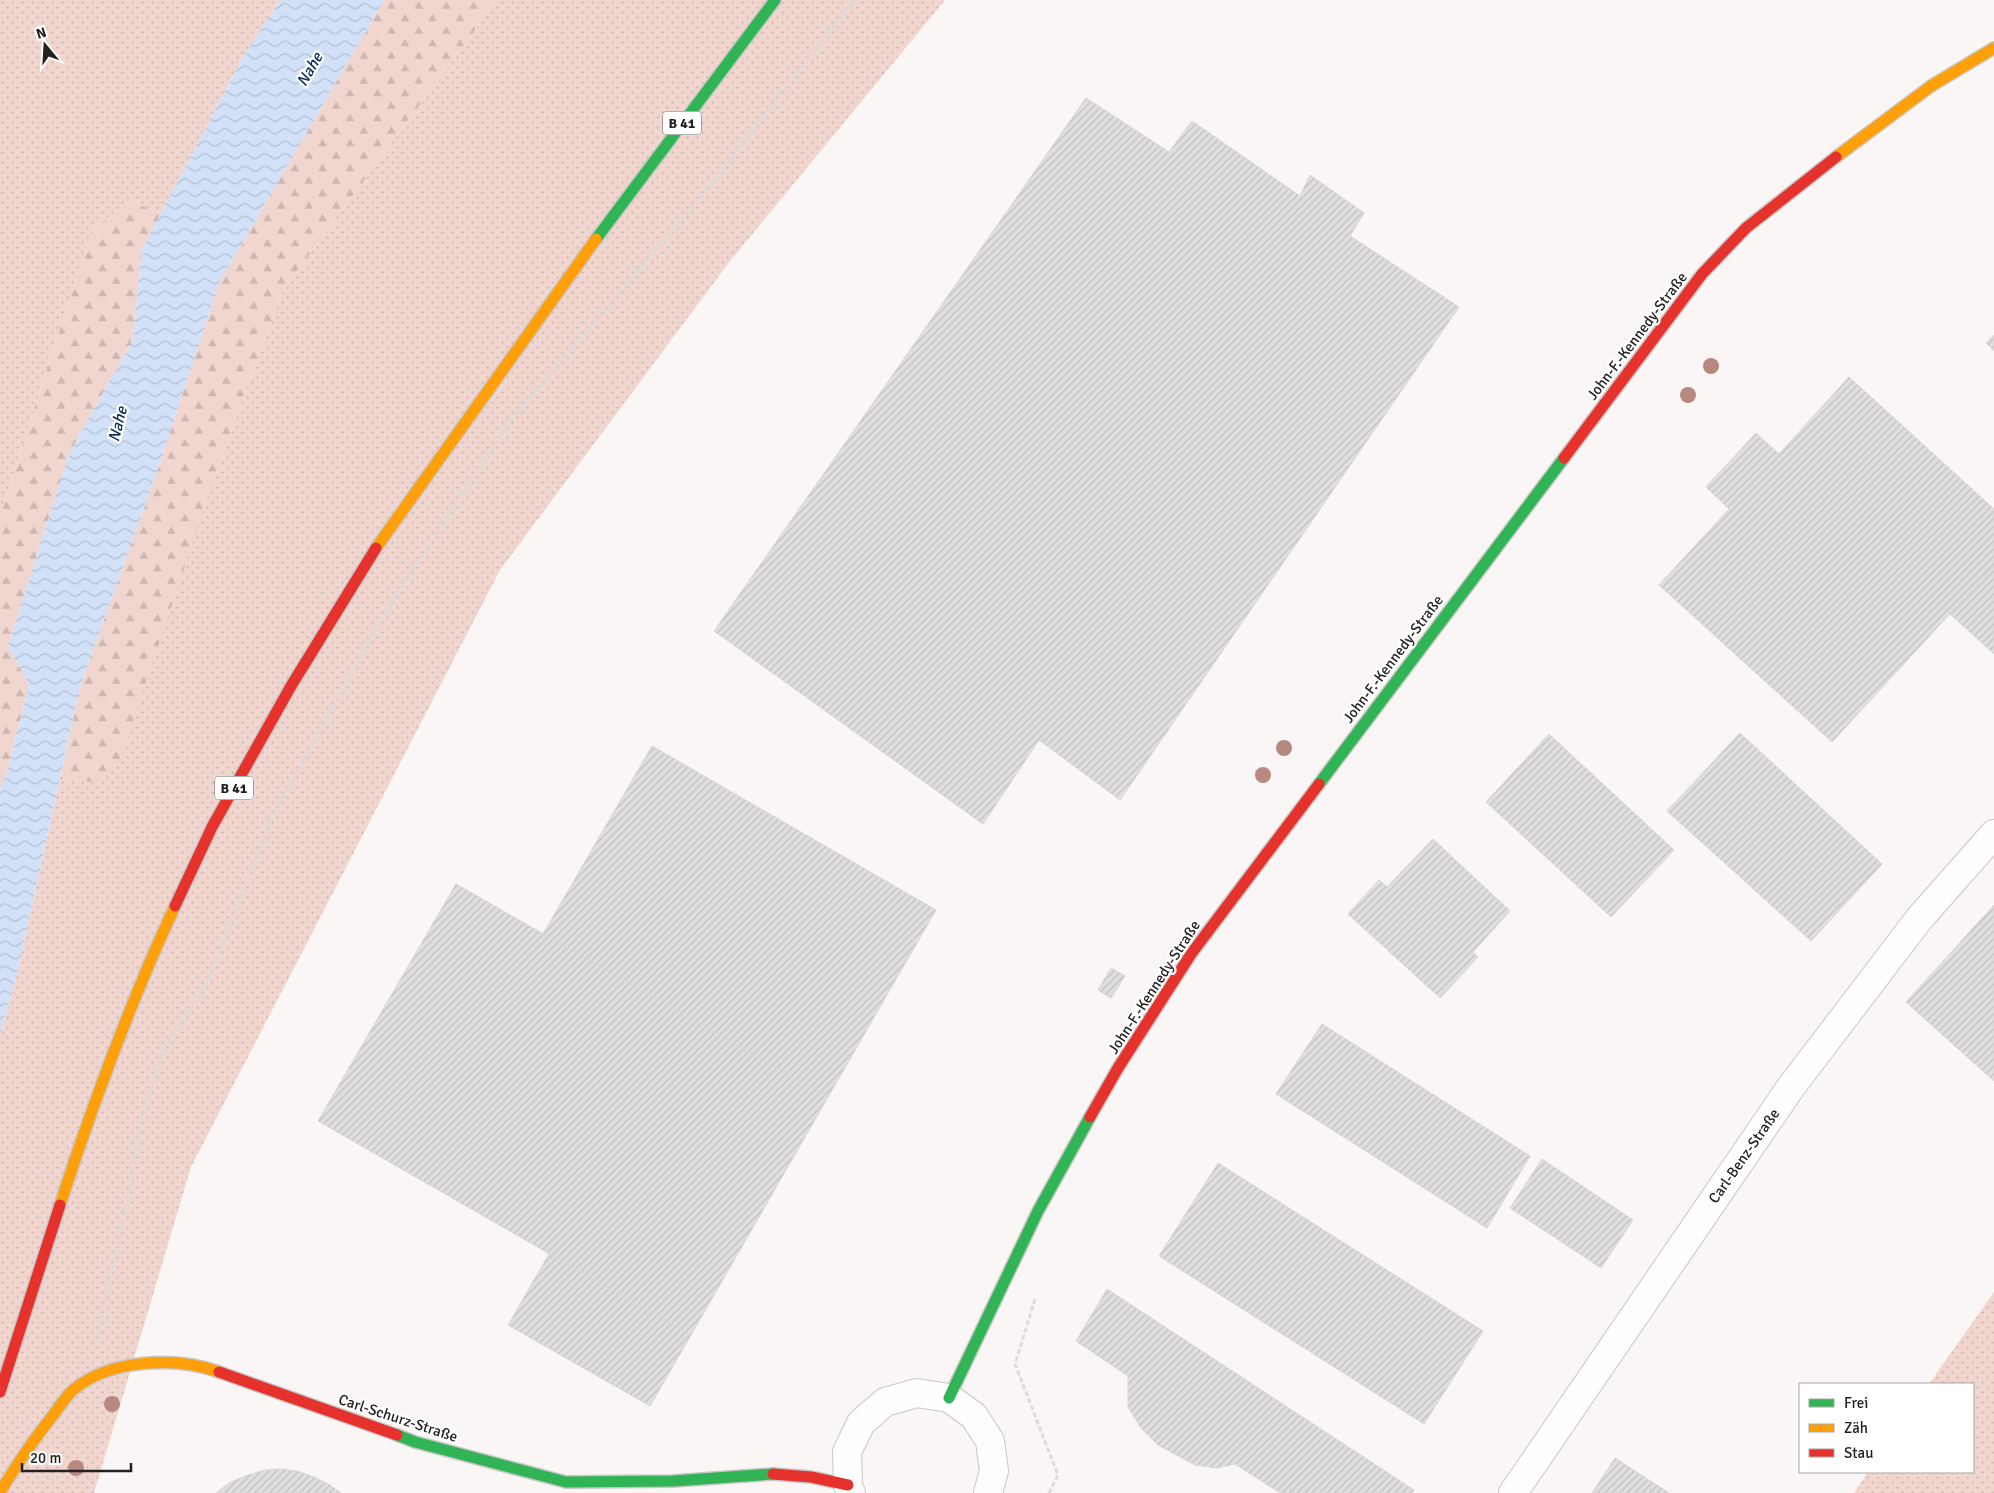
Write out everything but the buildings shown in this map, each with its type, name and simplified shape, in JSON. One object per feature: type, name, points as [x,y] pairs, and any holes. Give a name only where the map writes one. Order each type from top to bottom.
[{"type":"street","name":"B 41","points":[[0,1392],[86,1124],[152,956],[212,827],[292,686],[376,547],[590,246],[775,0]]},
{"type":"street","name":"John-F.-Kennedy-Straße","points":[[949,1398],[1038,1211],[1118,1068],[1191,954],[1702,274],[1746,228],[1820,169],[1931,86],[1994,48]]},
{"type":"street","name":"Carl-Benz-Straße","points":[[1513,1493],[1791,1087],[1920,920],[1994,834]]},
{"type":"street","name":"Carl-Schurz-Straße","points":[[0,1492],[25,1451],[73,1390],[97,1375],[133,1364],[184,1362],[215,1370],[415,1442],[566,1482],[673,1480],[772,1474],[812,1477],[850,1489]]},
{"type":"street","points":[[850,1489],[847,1452],[860,1423],[885,1402],[917,1393],[949,1398],[974,1416],[990,1441],[994,1471],[988,1493]]},
{"type":"path","points":[[97,1375],[102,1311],[128,1202],[139,1129],[163,1050],[208,980],[272,817],[372,635],[387,609],[511,420],[707,190],[854,0]]},
{"type":"path","points":[[1038,1290],[1015,1364],[1058,1475],[1049,1493]]},
{"type":"green space","points":[[0,0],[280,0],[244,55],[161,213],[129,201],[93,230],[0,518]]},
{"type":"green space","points":[[384,0],[497,0],[283,290],[216,472],[120,761],[93,782],[60,779],[80,687],[158,469],[219,283]]},
{"type":"green space","points":[[497,0],[945,0],[730,261],[500,570],[191,1167],[94,1493],[0,1493],[0,1034],[16,978],[60,779],[93,782],[216,472],[283,290]]},
{"type":"green space","points":[[129,201],[161,213],[142,249],[133,339],[69,454],[8,646],[29,685],[7,772],[0,789],[0,518],[93,230]]},
{"type":"green space","points":[[1994,1292],[1994,1493],[1854,1493],[1867,1473],[1974,1473],[1974,1383],[1930,1383]]},
{"type":"water","name":"Nahe","points":[[280,0],[384,0],[219,283],[158,469],[80,687],[16,978],[0,1034],[0,789],[7,772],[29,685],[8,646],[69,454],[133,339],[142,249],[244,55]]},
{"type":"traffic: fast","points":[[596,239],[775,0]]},
{"type":"traffic: fast","points":[[1319,784],[1564,458]]},
{"type":"traffic: fast","points":[[949,1398],[1038,1211],[1090,1117]]},
{"type":"traffic: fast","points":[[397,1435],[415,1442],[566,1482],[673,1481],[773,1474]]},
{"type":"traffic: slow","points":[[1836,157],[1931,86],[1994,48]]},
{"type":"traffic: slow","points":[[376,548],[596,239]]},
{"type":"traffic: slow","points":[[60,1205],[113,1054],[175,906]]},
{"type":"traffic: slow","points":[[0,1492],[65,1398],[88,1380],[124,1366],[144,1363],[164,1362],[183,1364],[219,1372]]},
{"type":"traffic: jam","points":[[1564,458],[1702,274],[1746,228],[1836,157]]},
{"type":"traffic: jam","points":[[175,906],[212,827],[291,686],[376,548]]},
{"type":"traffic: jam","points":[[1090,1117],[1118,1068],[1191,954],[1319,784]]},
{"type":"traffic: jam","points":[[0,1392],[60,1205]]},
{"type":"traffic: jam","points":[[219,1372],[397,1435]]},
{"type":"traffic: jam","points":[[773,1474],[811,1477],[848,1485]]}]
